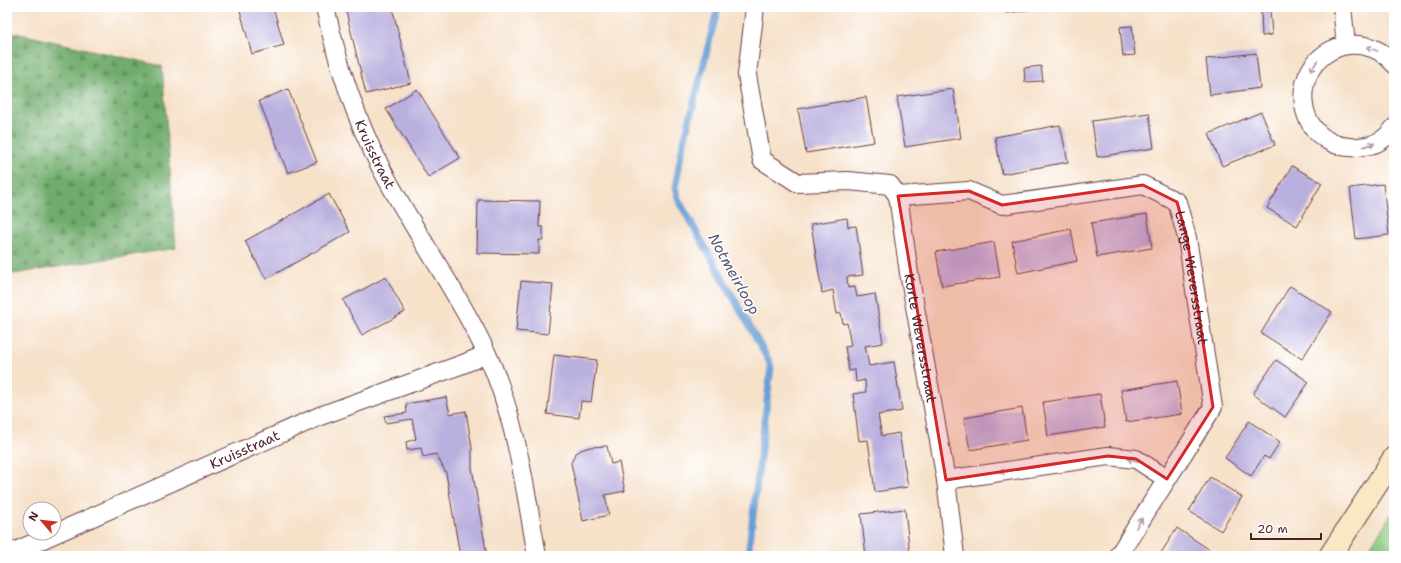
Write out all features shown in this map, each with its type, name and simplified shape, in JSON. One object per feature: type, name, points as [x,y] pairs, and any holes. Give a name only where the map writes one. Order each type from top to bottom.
[{"type":"street","name":"Kruisstraat","points":[[324,7],[341,70],[359,120],[379,164],[445,276],[487,354],[500,389],[517,447],[537,556]]},
{"type":"street","points":[[755,7],[747,75],[762,160],[798,183],[848,181],[890,185],[898,196]]},
{"type":"street","points":[[1342,7],[1346,45]]},
{"type":"street","points":[[1394,64],[1383,53],[1372,48],[1358,44],[1346,45],[1327,52],[1315,62],[1305,79],[1302,95],[1306,115],[1312,127],[1328,141],[1346,148],[1369,146],[1384,139],[1394,128]]},
{"type":"street","name":"Lange Weversstraat","points":[[898,196],[970,191],[1002,204],[1143,185],[1177,202],[1187,238],[1213,407],[1118,556]]},
{"type":"street","name":"Korte Weversstraat","points":[[898,196],[909,273],[946,480],[955,556]]},
{"type":"street","name":"Kruisstraat","points":[[7,555],[320,416],[487,354]]},
{"type":"street","points":[[946,480],[1108,456],[1136,459],[1167,479]]},
{"type":"street","points":[[1330,556],[1394,458]]},
{"type":"highlighted area","points":[[1143,185],[1177,202],[1187,238],[1213,407],[1167,479],[1136,459],[1108,456],[946,480],[898,196],[969,191],[1002,205]]},
{"type":"green space","points":[[7,31],[162,66],[176,248],[7,275]]},
{"type":"green space","points":[[1394,510],[1394,556],[1364,556]]},
{"type":"building","points":[[239,7],[273,7],[284,45],[252,54]]},
{"type":"building","points":[[345,7],[392,7],[411,83],[366,94]]},
{"type":"building","points":[[1005,7],[1043,7],[1043,8],[1006,13]]},
{"type":"building","points":[[1270,9],[1272,35],[1262,36],[1261,10]]},
{"type":"building","points":[[1132,26],[1135,55],[1123,56],[1120,27]]},
{"type":"building","points":[[1256,53],[1260,88],[1210,95],[1206,59]]},
{"type":"building","points":[[1041,66],[1043,81],[1025,82],[1024,68]]},
{"type":"building","points":[[288,89],[317,162],[288,173],[259,101]]},
{"type":"building","points":[[417,89],[460,158],[428,177],[386,109]]},
{"type":"building","points":[[953,89],[961,138],[905,147],[897,97]]},
{"type":"building","points":[[866,97],[874,142],[806,153],[798,109]]},
{"type":"building","points":[[1261,112],[1275,145],[1222,166],[1209,134]]},
{"type":"building","points":[[1149,113],[1154,148],[1097,157],[1092,121]]},
{"type":"building","points":[[1060,125],[1068,162],[1002,174],[995,137]]},
{"type":"building","points":[[1292,166],[1322,183],[1297,226],[1267,208]]},
{"type":"building","points":[[1383,184],[1389,235],[1356,239],[1350,188]]},
{"type":"building","points":[[329,194],[350,232],[266,279],[245,241]]},
{"type":"building","points":[[478,200],[540,201],[539,227],[543,227],[543,240],[539,240],[539,254],[477,253]]},
{"type":"building","points":[[1147,214],[1152,248],[1097,257],[1091,223]]},
{"type":"building","points":[[847,218],[848,227],[856,226],[863,275],[847,277],[848,288],[855,287],[857,297],[875,294],[883,343],[865,346],[869,366],[894,362],[902,411],[878,415],[882,436],[899,433],[908,487],[875,492],[868,440],[859,441],[853,394],[866,392],[865,380],[856,382],[855,370],[849,371],[845,347],[851,346],[847,323],[843,324],[841,313],[837,314],[833,290],[822,293],[811,224]]},
{"type":"building","points":[[1071,229],[1077,261],[1018,273],[1012,241]]},
{"type":"building","points":[[994,242],[1000,277],[942,286],[936,252]]},
{"type":"building","points":[[386,277],[405,312],[362,335],[343,300]]},
{"type":"building","points":[[521,281],[553,284],[548,334],[516,331]]},
{"type":"building","points":[[1290,286],[1332,312],[1302,359],[1261,333]]},
{"type":"building","points":[[554,355],[597,360],[591,402],[581,401],[579,418],[547,414]]},
{"type":"building","points":[[1276,360],[1309,382],[1285,417],[1253,394]]},
{"type":"building","points":[[1177,381],[1182,414],[1126,422],[1121,390]]},
{"type":"building","points":[[1100,394],[1105,427],[1048,436],[1043,402]]},
{"type":"building","points":[[446,397],[450,414],[466,411],[472,448],[472,468],[487,556],[460,556],[446,473],[436,454],[423,457],[421,448],[407,450],[406,442],[416,439],[412,419],[386,423],[384,416],[407,413],[406,404]]},
{"type":"building","points":[[1022,408],[1027,440],[970,450],[964,418]]},
{"type":"building","points":[[1249,421],[1280,442],[1269,459],[1264,456],[1251,476],[1225,458]]},
{"type":"building","points":[[607,446],[611,464],[619,462],[625,491],[605,495],[609,515],[583,521],[571,463],[575,454],[581,450],[590,447]]},
{"type":"building","points":[[1210,477],[1242,497],[1221,531],[1189,511]]},
{"type":"building","points":[[905,509],[910,556],[866,556],[861,514]]},
{"type":"building","points":[[1177,528],[1210,550],[1207,556],[1159,556]]},
{"type":"building","points":[[635,553],[636,556],[623,556],[623,555]]},
{"type":"waterway","name":"Notmeirloop","points":[[718,7],[682,150],[675,188],[679,201],[769,361],[771,368],[748,556]]}]
